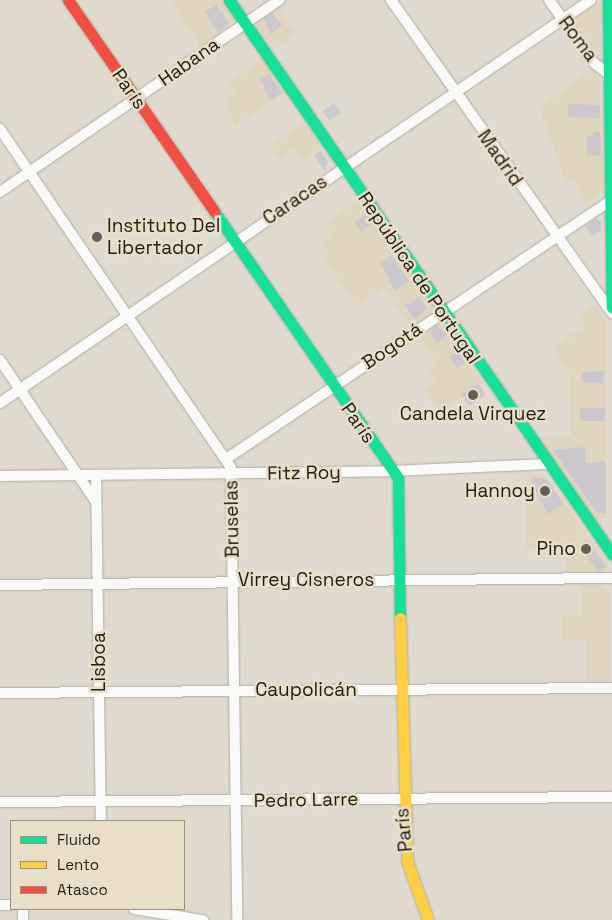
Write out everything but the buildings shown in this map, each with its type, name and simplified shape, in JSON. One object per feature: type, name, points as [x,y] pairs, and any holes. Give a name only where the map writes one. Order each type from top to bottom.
[{"type":"street","name":"París","points":[[68,0],[333,387],[398,478],[402,798],[407,861],[428,920]]},
{"type":"street","name":"República de Portugal","points":[[229,0],[547,464],[612,554]]},
{"type":"street","name":"Habana","points":[[0,192],[279,0]]},
{"type":"street","name":"Madrid","points":[[391,0],[553,236],[612,314]]},
{"type":"street","name":"Roma","points":[[549,0],[562,19],[610,76]]},
{"type":"street","name":"Caracas","points":[[0,403],[454,92],[592,0]]},
{"type":"street","points":[[608,0],[612,307]]},
{"type":"street","name":"Bruselas","points":[[0,130],[226,459],[232,474],[236,690],[237,920]]},
{"type":"street","name":"Bogotá","points":[[226,459],[553,236],[610,201]]},
{"type":"street","points":[[0,360],[97,504]]},
{"type":"street","name":"Fitz Roy","points":[[0,476],[393,471],[547,464]]},
{"type":"street","name":"Lisboa","points":[[96,475],[101,820]]},
{"type":"street","name":"Virrey Cisneros","points":[[0,585],[233,580],[400,581],[612,578]]},
{"type":"street","name":"Caupolicán","points":[[0,693],[612,688]]},
{"type":"street","name":"Pedro Larre","points":[[0,802],[612,797]]},
{"type":"street","points":[[140,910],[203,920]]},
{"type":"shaded area","points":[[175,0],[221,0],[235,22],[201,46],[171,3]]},
{"type":"shaded area","points":[[596,1],[602,4],[601,46],[595,52],[570,22]]},
{"type":"shaded area","points":[[277,6],[296,33],[273,49],[254,22]]},
{"type":"shaded area","points":[[262,59],[284,93],[235,126],[225,100],[236,93],[229,82]]},
{"type":"shaded area","points":[[593,69],[600,81],[604,189],[588,206],[573,182],[566,182],[539,107]]},
{"type":"shaded area","points":[[305,122],[322,147],[303,160],[295,149],[280,159],[270,146]]},
{"type":"shaded area","points":[[359,200],[432,306],[430,316],[412,329],[383,288],[357,306],[323,258],[329,253],[322,243],[332,235],[325,224]]},
{"type":"shaded area","points":[[596,304],[606,324],[606,516],[598,523],[536,438],[571,436],[569,371],[553,348],[585,326],[579,316]]},
{"type":"shaded area","points":[[439,321],[483,383],[439,412],[424,389],[435,382],[428,370],[437,364],[417,335]]},
{"type":"shaded area","points":[[527,473],[545,475],[608,565],[606,573],[567,577],[566,550],[538,535],[538,549],[526,549]]},
{"type":"shaded area","points":[[581,585],[601,585],[609,592],[610,677],[605,683],[587,684],[586,640],[561,640],[561,615],[582,615]]},
{"type":"traffic: fast","points":[[229,0],[612,554]]},
{"type":"traffic: fast","points":[[608,0],[612,307]]},
{"type":"traffic: fast","points":[[214,211],[398,478],[400,618]]},
{"type":"traffic: slow","points":[[400,618],[407,861],[428,920]]},
{"type":"traffic: jam","points":[[68,0],[214,211]]},
{"type":"place","name":"Instituto Del Libertador","points":[[97,237]]},
{"type":"place","name":"Candela Virquez","points":[[473,395]]},
{"type":"place","name":"Hannoy","points":[[545,491]]},
{"type":"place","name":"Pino","points":[[586,549]]}]
